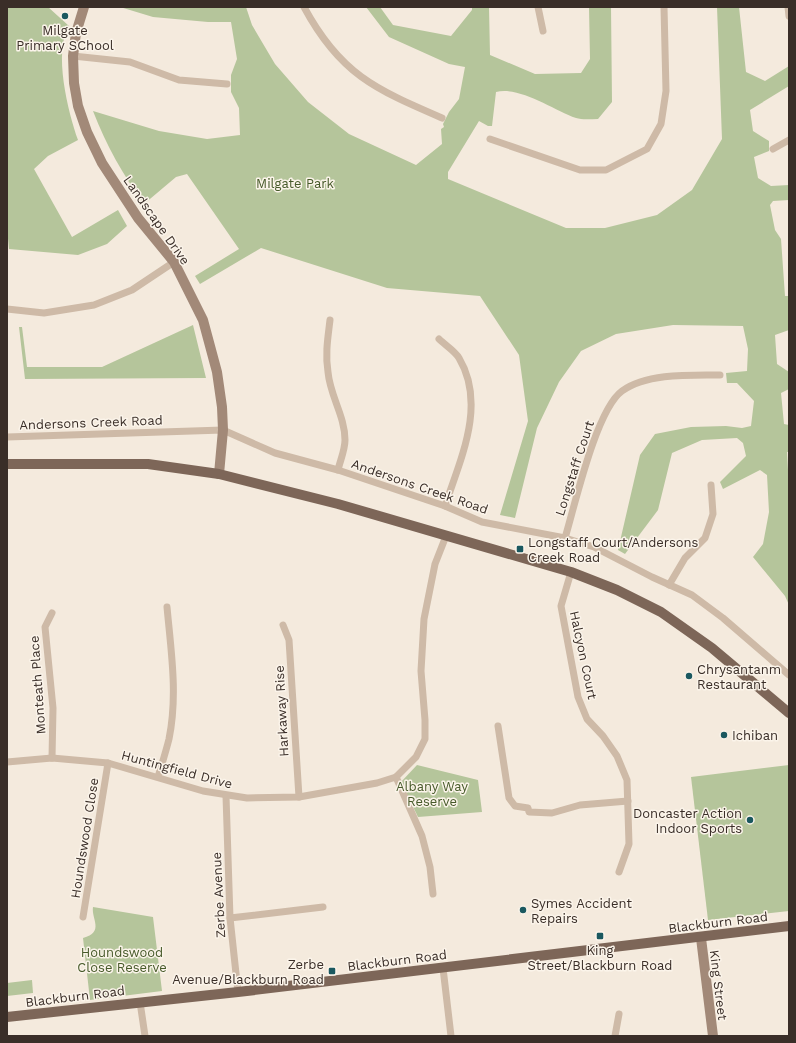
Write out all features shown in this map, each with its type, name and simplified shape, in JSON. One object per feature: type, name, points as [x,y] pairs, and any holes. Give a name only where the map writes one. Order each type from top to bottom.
[{"type":"main road","points":[[7,464],[148,464],[219,474],[338,504],[571,572],[617,590],[661,612],[712,648],[789,712]]},
{"type":"main road","name":"Blackburn Road","points":[[7,1017],[238,992],[700,938],[789,926]]},
{"type":"street","name":"Landscape Drive","points":[[84,7],[76,34],[73,56],[74,83],[78,106],[87,132],[102,163],[138,218],[174,262],[203,320],[217,372],[222,407],[223,430],[219,474]]},
{"type":"street","points":[[304,7],[316,28],[329,46],[352,70],[370,84],[393,97],[442,118]]},
{"type":"street","points":[[538,7],[543,31]]},
{"type":"street","points":[[490,139],[580,170],[606,170],[647,149],[661,124],[666,91],[664,7]]},
{"type":"street","points":[[788,7],[789,16]]},
{"type":"street","points":[[73,56],[130,62],[179,80],[227,84]]},
{"type":"street","points":[[773,149],[789,140]]},
{"type":"street","points":[[7,309],[44,313],[94,305],[132,290],[174,262]]},
{"type":"street","points":[[330,320],[326,352],[328,373],[331,391],[342,419],[345,441],[338,470]]},
{"type":"street","points":[[438,340],[459,357],[469,383],[472,406],[470,427],[445,506]]},
{"type":"street","name":"Longstaff Court","points":[[565,538],[594,439],[604,413],[621,392],[642,382],[669,376],[720,375]]},
{"type":"street","name":"Andersons Creek Road","points":[[7,437],[223,430],[275,453],[338,470],[445,506],[482,522],[565,538],[594,547],[692,595],[723,618],[789,675]]},
{"type":"street","points":[[669,585],[685,558],[705,538],[713,514],[711,485]]},
{"type":"street","name":"Huntingfield Drive","points":[[7,762],[52,758],[108,763],[226,796],[247,798],[299,797],[377,783],[396,777],[416,757],[425,739],[421,671],[424,619],[435,564],[446,536]]},
{"type":"street","name":"Halcyon Court","points":[[571,572],[561,606],[578,697],[587,719],[603,736],[617,756],[627,780],[629,844],[619,872]]},
{"type":"street","points":[[158,777],[169,738],[173,704],[173,671],[167,607]]},
{"type":"street","name":"Monteath Place","points":[[52,613],[45,627],[53,708],[52,758]]},
{"type":"street","name":"Harkaway Rise","points":[[283,625],[289,640],[299,797]]},
{"type":"street","points":[[498,726],[509,798],[515,806],[528,808],[529,812],[552,813],[580,805],[628,801]]},
{"type":"street","name":"Houndswood Close","points":[[82,918],[108,763]]},
{"type":"street","points":[[396,777],[422,836],[430,867],[433,894]]},
{"type":"street","name":"Zerbe Avenue","points":[[226,796],[230,918],[238,992]]},
{"type":"street","points":[[230,918],[323,907]]},
{"type":"street","name":"King Street","points":[[700,938],[713,1036]]},
{"type":"street","points":[[443,968],[450,1036]]},
{"type":"street","points":[[140,1002],[145,1036]]},
{"type":"street","points":[[614,1036],[619,1014]]},
{"type":"green space","points":[[7,7],[48,7],[69,26],[64,37],[62,66],[70,114],[78,140],[48,156],[34,169],[72,237],[118,210],[127,226],[107,244],[78,255],[9,249],[7,228]]},
{"type":"green space","name":"Milgate Park","points":[[120,7],[246,7],[252,25],[275,64],[308,102],[349,134],[416,165],[442,144],[441,129],[444,127],[443,124],[449,112],[459,99],[465,67],[449,64],[389,37],[366,7],[380,7],[393,25],[451,36],[472,10],[472,7],[489,7],[490,55],[535,74],[581,73],[590,59],[589,7],[611,7],[612,102],[598,119],[576,118],[526,95],[515,92],[496,92],[492,126],[488,126],[479,121],[448,172],[448,179],[566,228],[605,228],[657,215],[692,190],[722,139],[717,7],[739,7],[746,72],[765,81],[789,66],[789,86],[750,110],[753,131],[769,141],[769,151],[754,157],[758,178],[771,186],[789,185],[789,200],[773,201],[770,205],[775,230],[781,239],[785,296],[789,296],[789,330],[775,335],[777,364],[789,372],[789,389],[781,393],[784,424],[789,425],[789,452],[787,452],[789,488],[789,605],[785,596],[753,557],[763,544],[769,512],[767,475],[760,470],[723,489],[720,482],[746,456],[743,443],[737,438],[702,440],[672,453],[658,510],[625,554],[618,550],[640,455],[655,434],[691,427],[726,426],[742,428],[751,426],[754,401],[737,383],[727,383],[726,373],[747,371],[748,349],[743,326],[673,325],[616,334],[581,351],[559,382],[537,428],[515,518],[500,515],[528,421],[519,355],[480,296],[387,288],[261,248],[200,284],[195,276],[239,249],[187,174],[176,177],[144,204],[116,159],[93,111],[159,131],[207,139],[240,135],[239,108],[231,92],[231,75],[237,59],[231,22],[208,22],[153,17]]},
{"type":"green space","points":[[193,325],[206,378],[25,379],[19,327],[22,327],[27,367],[102,367]]},
{"type":"green space","name":"Albany Way Reserve","points":[[417,765],[478,780],[482,812],[418,817],[401,782]]},
{"type":"green space","points":[[789,765],[789,911],[708,920],[691,777]]},
{"type":"green space","name":"Houndswood Close Reserve","points":[[93,907],[153,917],[162,991],[90,1000],[83,938],[94,932],[95,929],[96,925]]},
{"type":"green space","points":[[32,980],[33,993],[7,996],[7,983]]},
{"type":"place","name":"Milgate Primary SChool","points":[[65,16]]},
{"type":"place","name":"Longstaff Court/Andersons Creek Road","points":[[520,549]]},
{"type":"place","name":"Chrysantanm Restaurant","points":[[689,676]]},
{"type":"place","name":"Ichiban","points":[[724,735]]},
{"type":"place","name":"Doncaster Action Indoor Sports","points":[[750,820]]},
{"type":"place","name":"Symes Accident Repairs","points":[[523,910]]},
{"type":"place","name":"King Street/Blackburn Road","points":[[600,936]]},
{"type":"place","name":"Zerbe Avenue/Blackburn Road","points":[[332,971]]}]
